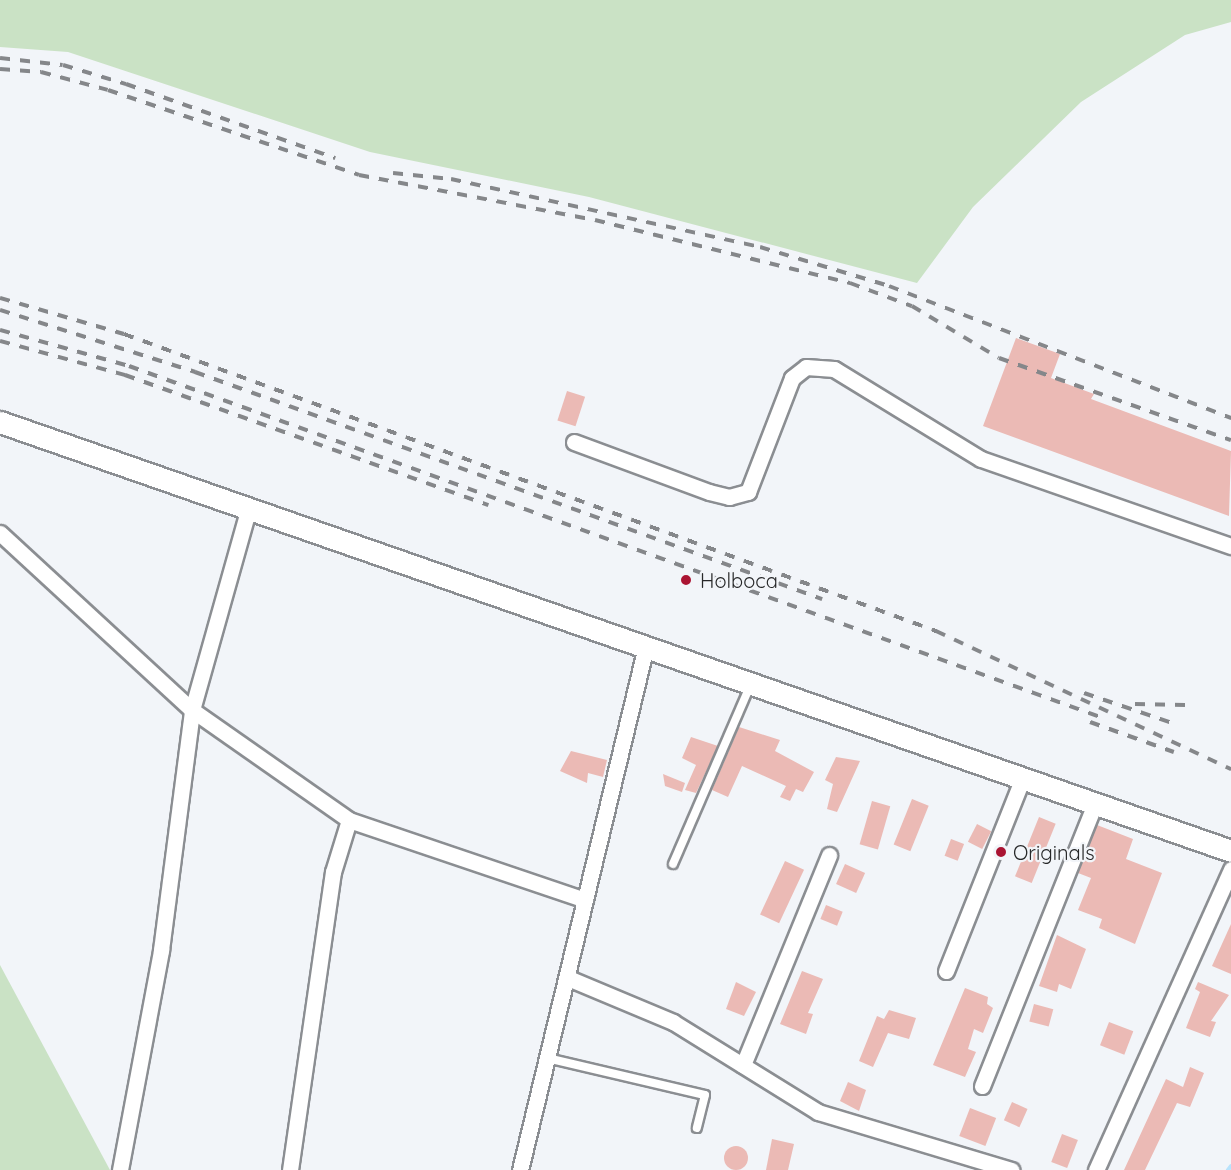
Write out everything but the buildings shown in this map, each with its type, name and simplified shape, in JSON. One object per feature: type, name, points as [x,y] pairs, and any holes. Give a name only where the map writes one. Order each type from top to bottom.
[{"type":"main road","points":[[0,422],[248,512],[1231,851]]},
{"type":"street","points":[[574,442],[709,492],[729,497],[748,492],[792,378],[806,367],[834,369],[981,459],[1231,546]]},
{"type":"street","points":[[120,1170],[161,950],[192,710],[248,512]]},
{"type":"street","points":[[0,533],[192,710],[349,820],[585,900]]},
{"type":"street","points":[[520,1170],[645,650]]},
{"type":"street","points":[[946,971],[1022,780]]},
{"type":"street","points":[[982,1086],[1095,804]]},
{"type":"street","points":[[290,1170],[333,872],[349,820]]},
{"type":"street","points":[[743,1065],[829,855]]},
{"type":"street","points":[[1096,1170],[1231,869]]},
{"type":"street","points":[[568,978],[632,1001],[743,1065],[818,1112],[1011,1170]]},
{"type":"lane","points":[[673,864],[750,685]]},
{"type":"lane","points":[[547,1058],[705,1095],[697,1128]]},
{"type":"green space","points":[[0,0],[1231,0],[1231,22],[1185,35],[1081,102],[973,207],[917,283],[589,197],[370,152],[68,52],[0,47]]},
{"type":"green space","points":[[0,965],[110,1170],[0,1170]]},
{"type":"waterway","points":[[1228,1170],[1231,1166]]},
{"type":"railway","points":[[0,58],[63,65],[126,84],[335,158]]},
{"type":"railway","points":[[0,69],[41,72],[108,90],[359,175],[595,220],[850,283],[912,306],[999,358],[1231,440]]},
{"type":"railway","points":[[393,173],[451,179],[760,247],[889,286],[1231,418]]},
{"type":"railway","points":[[0,298],[124,334],[936,631],[1231,769]]},
{"type":"railway","points":[[0,310],[195,372],[822,599]]},
{"type":"railway","points":[[0,330],[129,366],[1103,718]]},
{"type":"railway","points":[[0,341],[125,375],[488,505]]},
{"type":"railway","points":[[1084,693],[1178,725]]},
{"type":"railway","points":[[1135,704],[1185,705]]},
{"type":"railway","points":[[1090,722],[1174,752]]},
{"type":"place","name":"Holboca","points":[[686,580]]},
{"type":"place","name":"Originals","points":[[1001,852]]}]
